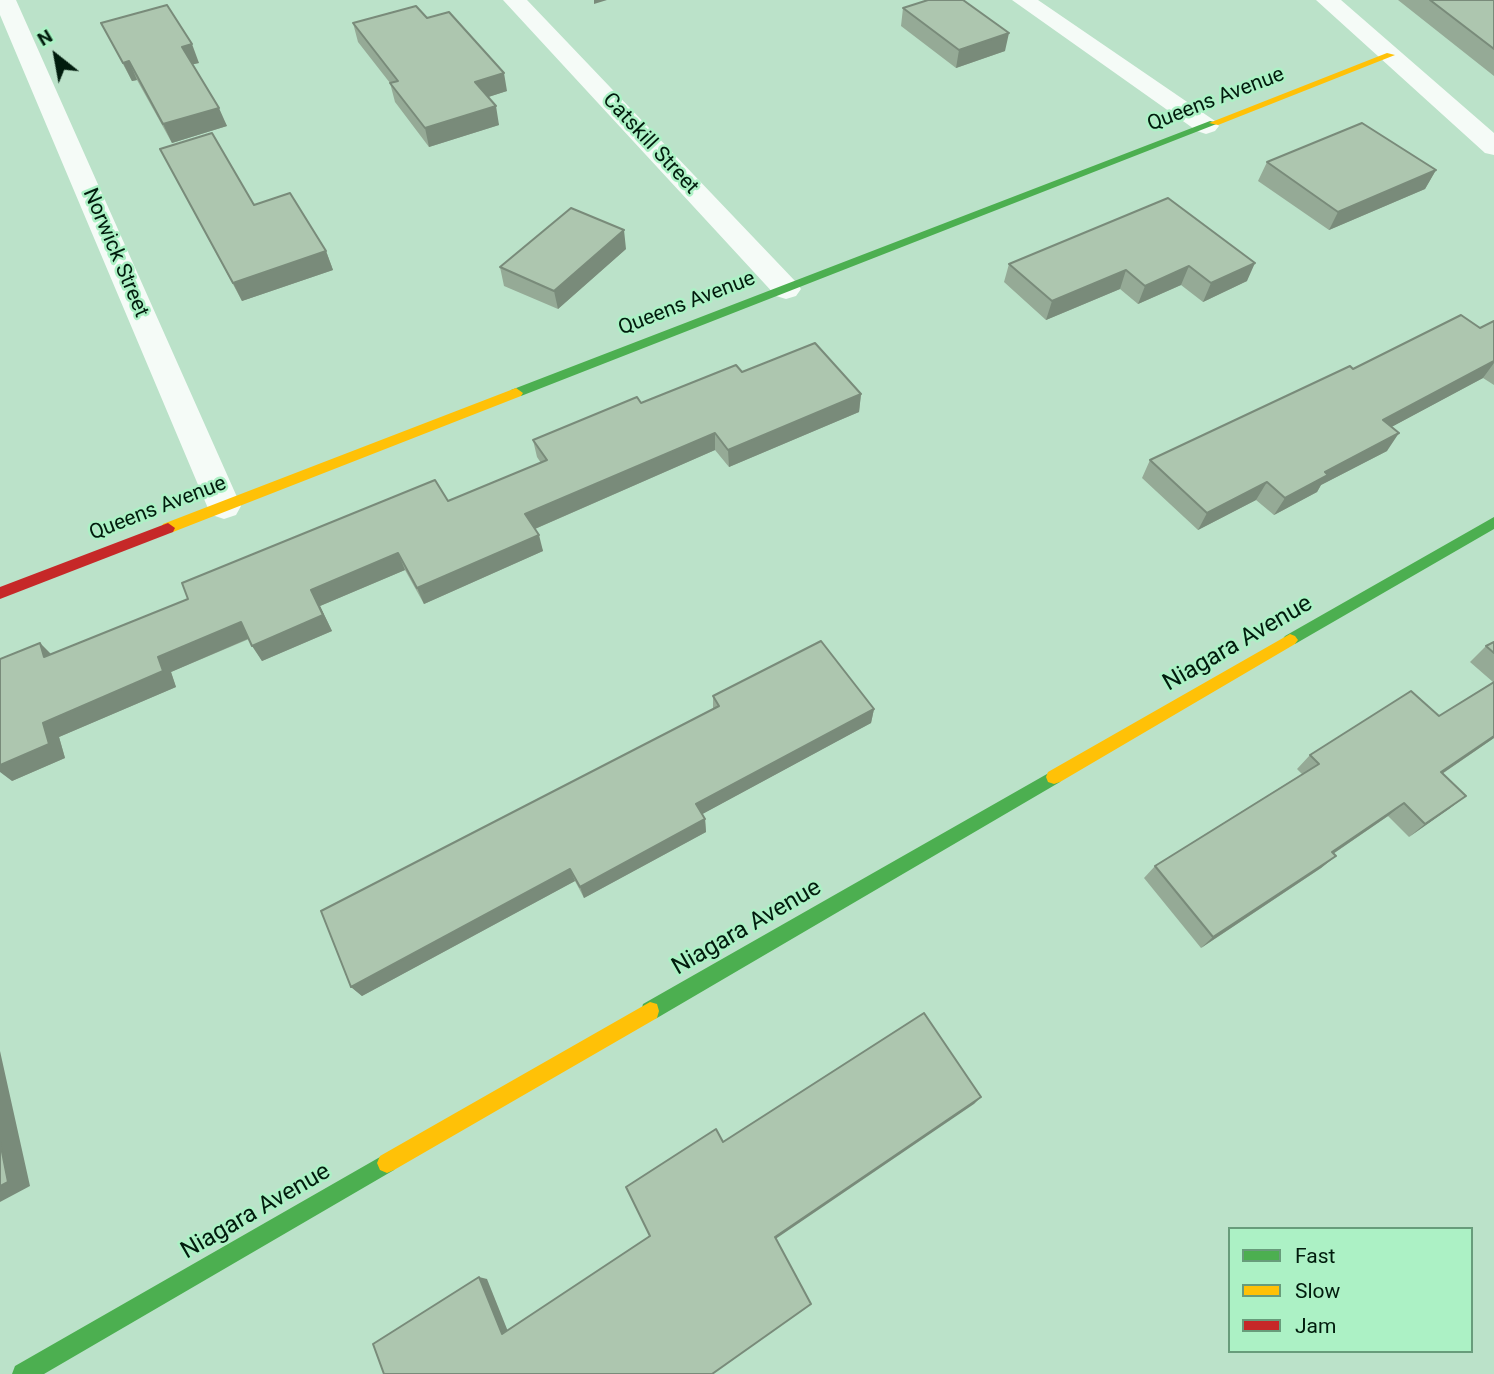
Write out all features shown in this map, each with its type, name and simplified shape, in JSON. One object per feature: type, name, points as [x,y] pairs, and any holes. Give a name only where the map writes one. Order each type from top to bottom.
[{"type":"street","name":"Norwick Street","points":[[5,0],[224,506]]},
{"type":"street","name":"Catskill Street","points":[[514,0],[786,289]]},
{"type":"street","points":[[1023,0],[1206,126]]},
{"type":"street","points":[[1327,0],[1494,147]]},
{"type":"street","name":"Queens Avenue","points":[[0,593],[1390,55]]},
{"type":"street","name":"Niagara Avenue","points":[[23,1374],[1494,522]]},
{"type":"building","points":[[928,0],[963,0],[1009,33],[959,50],[903,8]]},
{"type":"building","points":[[1430,0],[1494,0],[1494,49]]},
{"type":"building","points":[[167,5],[192,44],[182,47],[219,108],[163,124],[129,61],[123,63],[101,23]]},
{"type":"building","points":[[416,6],[427,18],[449,12],[504,73],[475,82],[496,106],[425,128],[390,83],[398,81],[353,23]]},
{"type":"building","points":[[1362,123],[1436,170],[1338,212],[1267,162]]},
{"type":"building","points":[[212,133],[254,205],[290,193],[326,251],[233,283],[160,149]]},
{"type":"building","points":[[1168,198],[1255,263],[1211,283],[1189,266],[1145,286],[1126,270],[1052,301],[1009,264]]},
{"type":"building","points":[[571,208],[624,230],[554,291],[500,267]]},
{"type":"building","points":[[1461,315],[1480,328],[1494,321],[1494,361],[1383,420],[1399,433],[1325,472],[1328,475],[1285,498],[1267,482],[1207,513],[1150,460],[1350,366],[1353,369]]},
{"type":"building","points":[[815,343],[861,394],[728,450],[715,433],[525,514],[539,535],[417,588],[398,553],[311,590],[323,615],[252,646],[241,622],[158,657],[163,671],[43,723],[49,744],[0,765],[0,659],[40,643],[44,657],[188,599],[182,583],[435,480],[448,501],[547,460],[533,440],[637,397],[641,403],[736,365],[742,372]]},
{"type":"building","points":[[821,641],[874,709],[696,804],[705,819],[580,887],[570,869],[351,987],[321,911],[719,706],[713,696]]},
{"type":"building","points":[[1494,642],[1494,653],[1486,646]]},
{"type":"building","points":[[1494,682],[1494,736],[1441,772],[1466,796],[1425,824],[1404,803],[1332,852],[1336,856],[1213,937],[1155,866],[1319,764],[1310,755],[1411,691],[1439,716]]},
{"type":"building","points":[[924,1013],[981,1097],[775,1237],[811,1304],[712,1374],[384,1374],[373,1344],[479,1277],[502,1334],[650,1236],[626,1187],[716,1129],[723,1142]]},
{"type":"building","points":[[0,1142],[8,1182],[0,1186]]},
{"type":"traffic: fast","points":[[516,393],[1214,123]]},
{"type":"traffic: fast","points":[[1290,640],[1494,522]]},
{"type":"traffic: fast","points":[[650,1011],[1054,777]]},
{"type":"traffic: fast","points":[[23,1374],[387,1163]]},
{"type":"traffic: slow","points":[[1214,123],[1390,55]]},
{"type":"traffic: slow","points":[[168,528],[516,393]]},
{"type":"traffic: slow","points":[[1054,777],[1290,640]]},
{"type":"traffic: slow","points":[[387,1163],[650,1011]]},
{"type":"traffic: jam","points":[[0,593],[168,528]]}]
